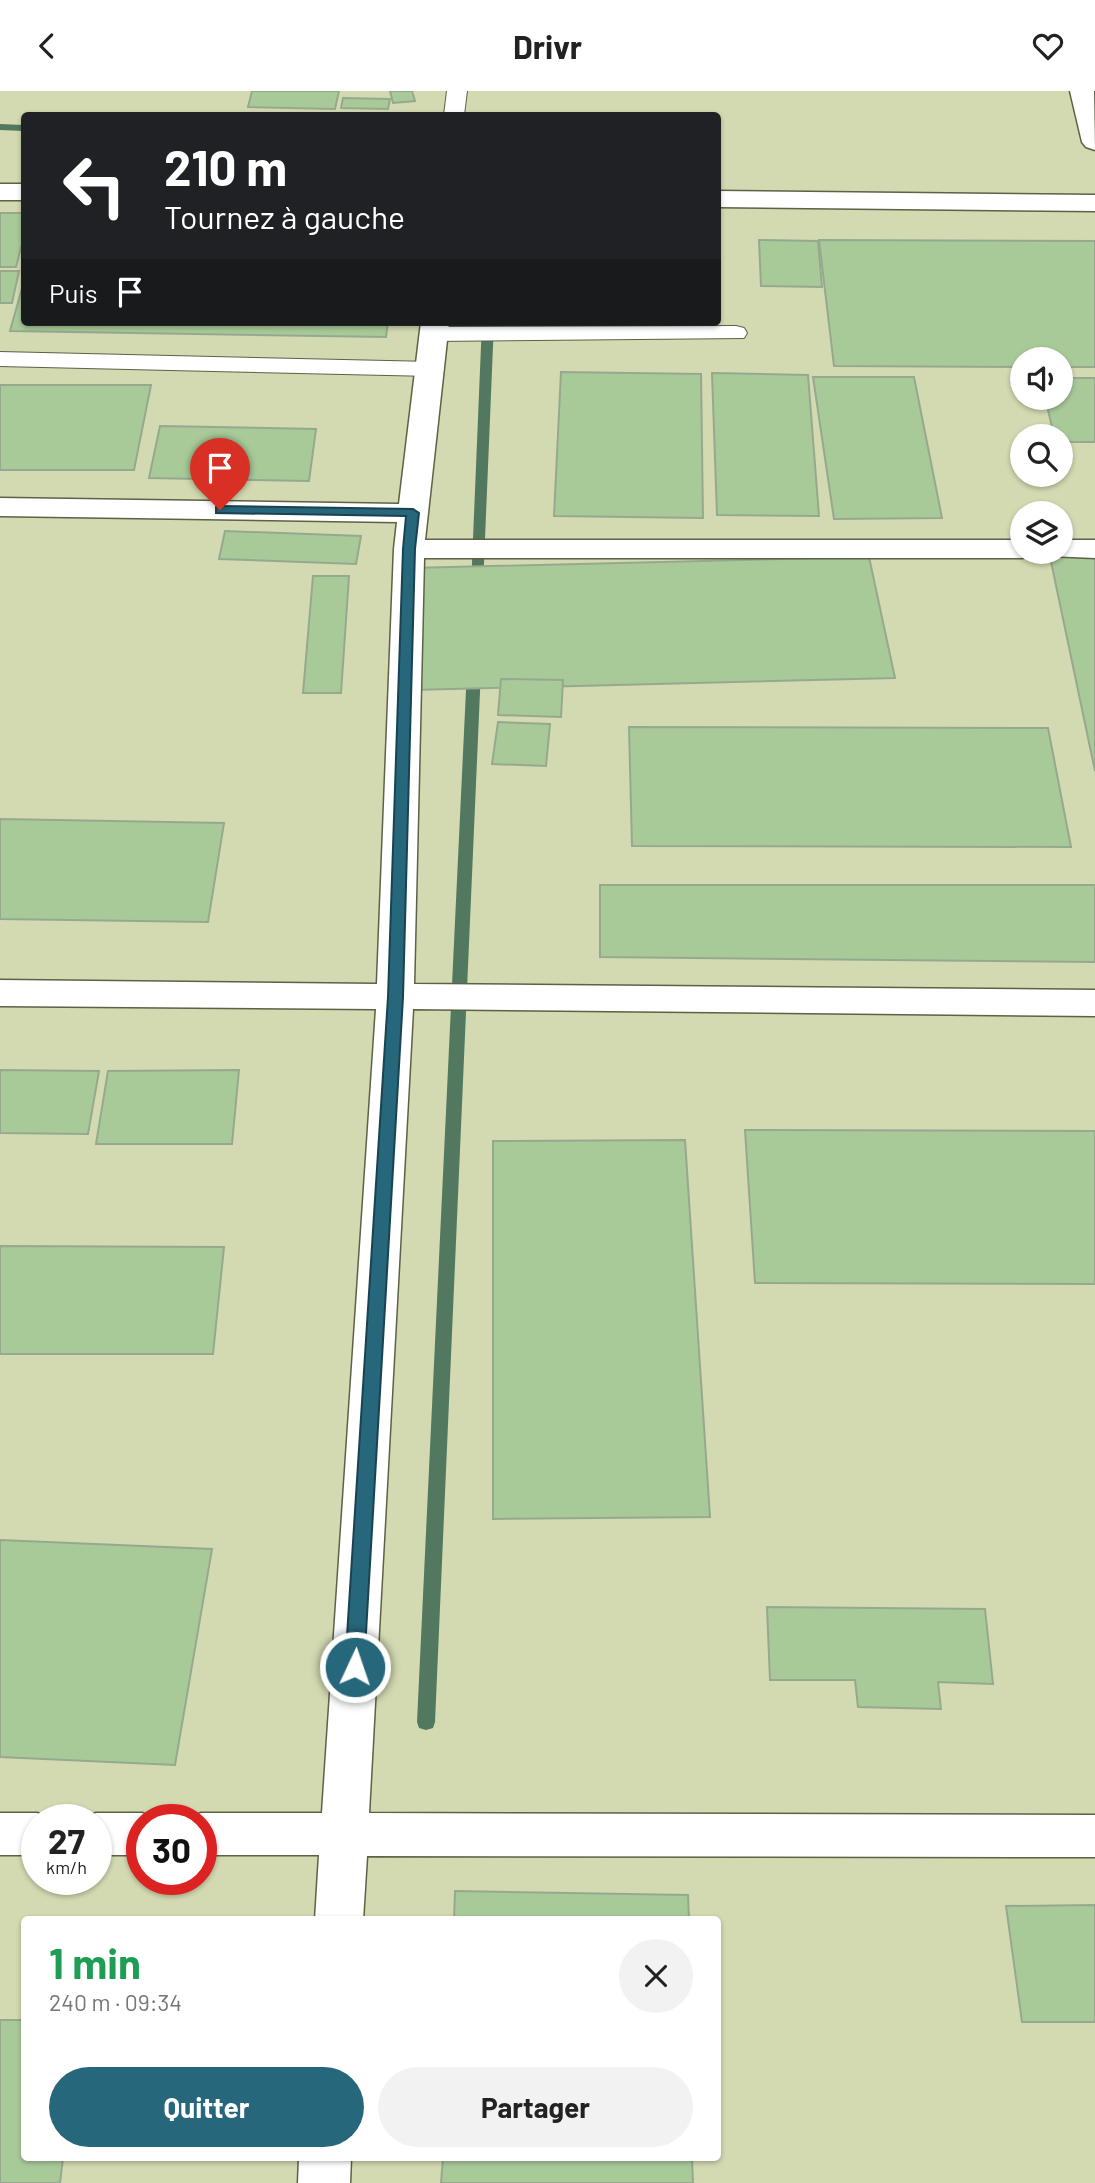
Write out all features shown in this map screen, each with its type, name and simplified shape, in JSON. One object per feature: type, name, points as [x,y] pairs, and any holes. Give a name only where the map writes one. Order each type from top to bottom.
[{"type":"street","points":[[1082,91],[1095,142]]},
{"type":"street","points":[[0,192],[21,192]]},
{"type":"street","points":[[721,199],[1095,203]]},
{"type":"street","points":[[340,1916],[395,997],[409,549],[440,340]]},
{"type":"street","points":[[0,507],[413,513]]},
{"type":"street","points":[[409,549],[1010,549]]},
{"type":"street","points":[[1073,549],[1095,549]]},
{"type":"street","points":[[0,993],[1095,1003]]},
{"type":"street","points":[[0,1834],[21,1834]]},
{"type":"street","points":[[217,1834],[1095,1836]]},
{"type":"street","points":[[324,2183],[326,2161]]},
{"type":"lane","points":[[454,112],[457,91]]},
{"type":"lane","points":[[0,359],[440,340],[521,334],[736,333]]},
{"type":"shaded area","points":[[0,91],[1095,91],[1095,2183],[0,2183]]},
{"type":"building","points":[[252,91],[339,91],[335,109],[248,107]]},
{"type":"building","points":[[390,91],[412,91],[415,101],[393,103]]},
{"type":"building","points":[[343,98],[390,99],[388,109],[341,108]]},
{"type":"building","points":[[0,213],[21,213],[21,248],[16,267],[0,267]]},
{"type":"building","points":[[759,240],[818,241],[822,287],[761,286]]},
{"type":"building","points":[[819,240],[1095,241],[1095,367],[1073,367],[1073,347],[1010,347],[1010,367],[834,366]]},
{"type":"building","points":[[0,271],[19,271],[12,303],[0,303]]},
{"type":"building","points":[[21,292],[21,326],[387,326],[386,337],[10,331]]},
{"type":"building","points":[[561,372],[701,374],[703,518],[554,516]]},
{"type":"building","points":[[712,373],[808,375],[819,516],[717,515]]},
{"type":"building","points":[[813,377],[914,377],[942,518],[834,519]]},
{"type":"building","points":[[1073,378],[1095,378],[1095,442],[1073,442],[1073,424],[1051,424],[1048,410],[1073,410]]},
{"type":"building","points":[[0,385],[151,385],[134,470],[0,470]]},
{"type":"building","points":[[160,426],[316,429],[309,481],[149,478]]},
{"type":"building","points":[[225,531],[361,536],[356,564],[219,559]]},
{"type":"building","points":[[1073,553],[1095,553],[1095,771],[1052,564],[1073,564]]},
{"type":"building","points":[[869,557],[895,678],[413,690],[411,568]]},
{"type":"building","points":[[313,576],[349,576],[341,693],[303,693]]},
{"type":"building","points":[[501,679],[563,680],[561,717],[498,715]]},
{"type":"building","points":[[498,722],[550,724],[546,766],[492,764]]},
{"type":"building","points":[[629,727],[1048,728],[1071,847],[632,846]]},
{"type":"building","points":[[0,819],[224,823],[208,922],[0,919]]},
{"type":"building","points":[[600,885],[1095,885],[1095,962],[600,957]]},
{"type":"building","points":[[0,1070],[99,1071],[88,1134],[0,1133]]},
{"type":"building","points":[[239,1070],[232,1144],[96,1144],[108,1071]]},
{"type":"building","points":[[745,1130],[1095,1131],[1095,1284],[755,1283]]},
{"type":"building","points":[[685,1140],[710,1517],[493,1519],[493,1141]]},
{"type":"building","points":[[0,1246],[224,1247],[213,1354],[0,1354]]},
{"type":"building","points":[[0,1540],[212,1549],[175,1765],[0,1757]]},
{"type":"building","points":[[767,1607],[985,1609],[993,1684],[938,1682],[941,1709],[858,1707],[855,1680],[770,1680]]},
{"type":"building","points":[[455,1891],[688,1895],[689,1916],[454,1916]]},
{"type":"building","points":[[1095,1905],[1095,2022],[1022,2022],[1006,1906]]},
{"type":"building","points":[[0,2020],[21,2020],[21,2161],[63,2161],[60,2183],[0,2183]]},
{"type":"building","points":[[443,2161],[692,2161],[693,2183],[441,2183]]},
{"type":"waterway","points":[[0,127],[21,128]]},
{"type":"waterway","points":[[477,587],[488,326]]},
{"type":"waterway","points":[[426,1722],[474,669]]},
{"type":"route","points":[[220,510],[413,513],[409,549],[395,997],[355,1667]]}]
